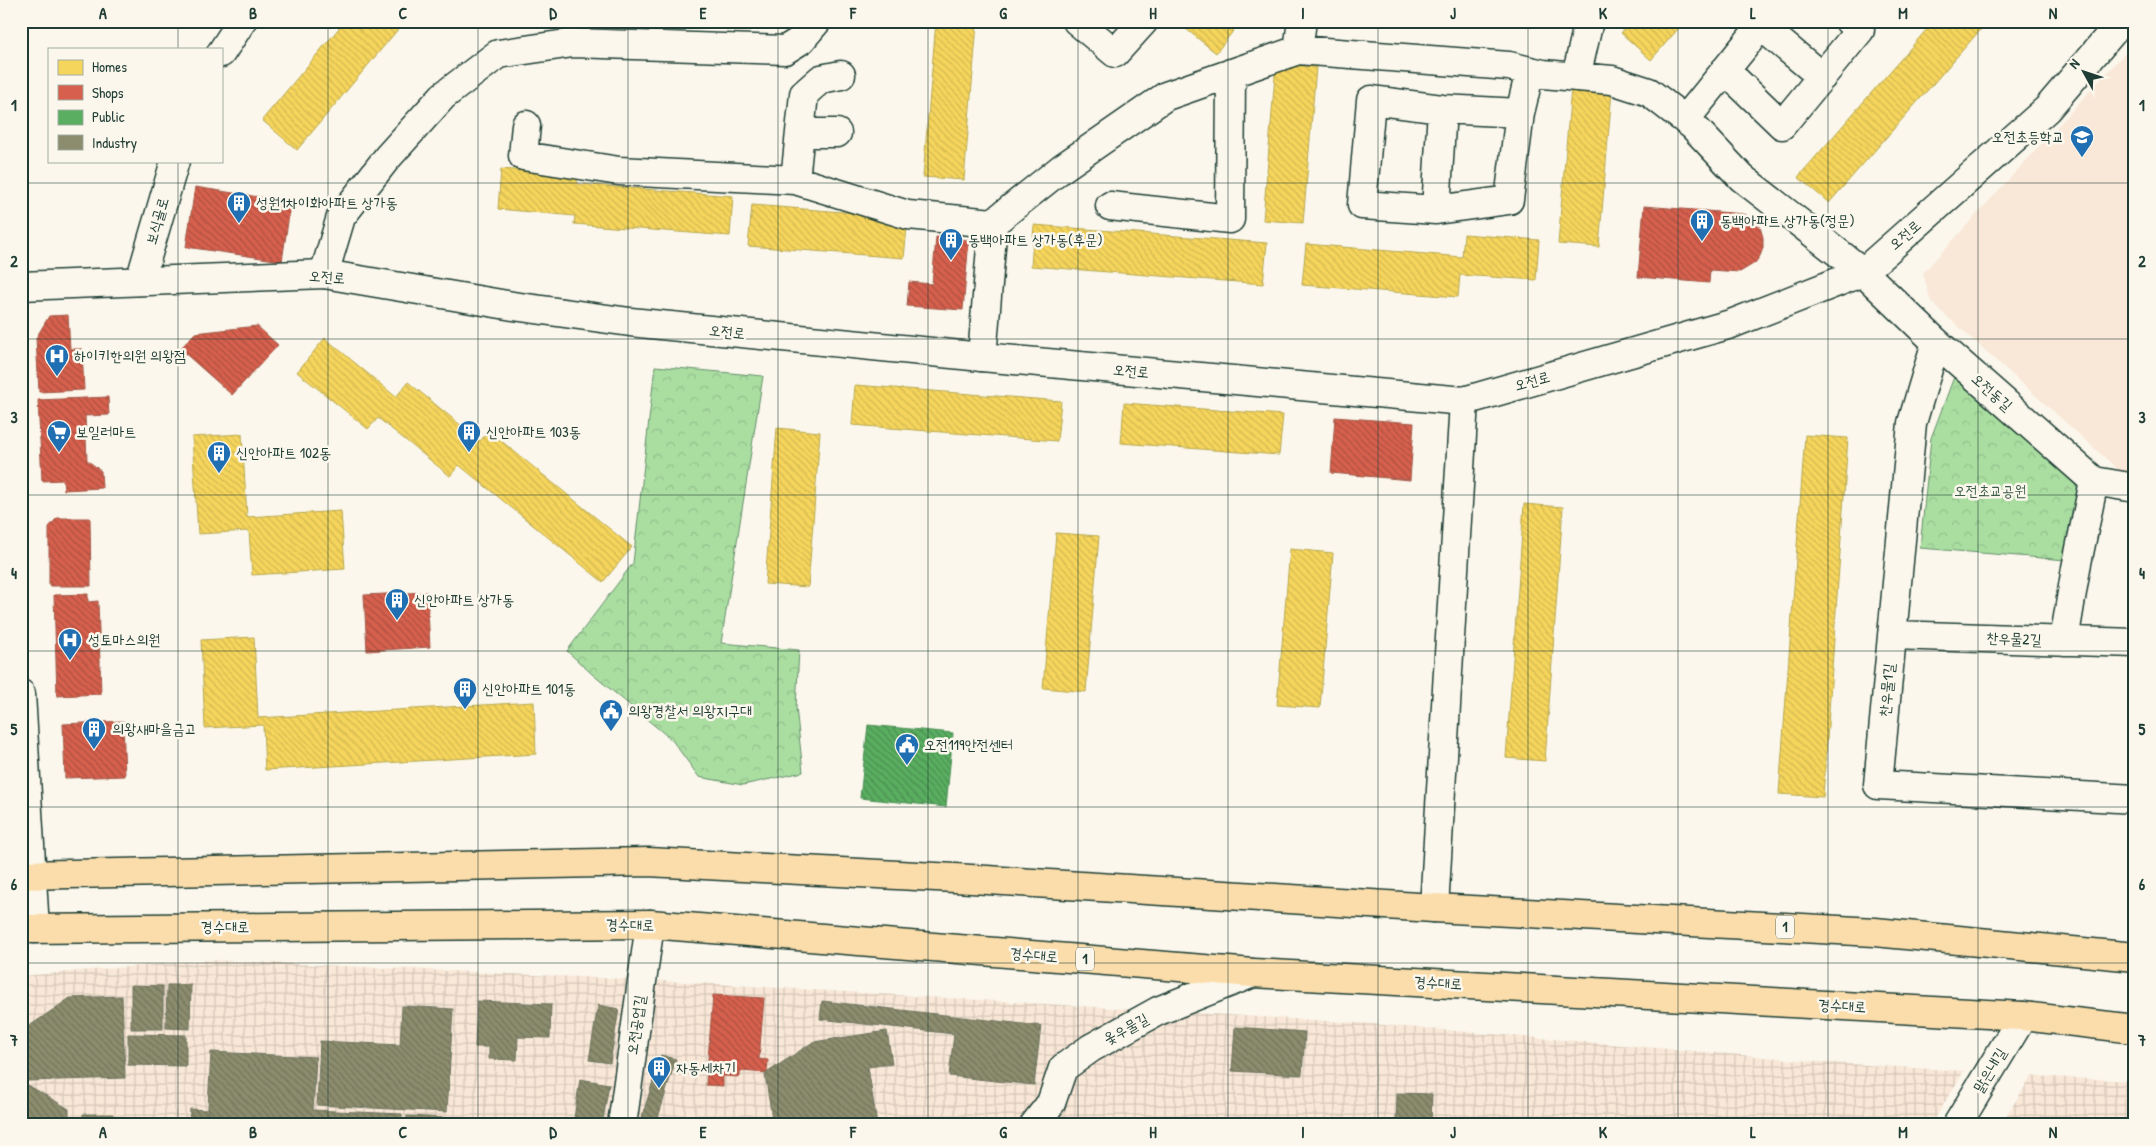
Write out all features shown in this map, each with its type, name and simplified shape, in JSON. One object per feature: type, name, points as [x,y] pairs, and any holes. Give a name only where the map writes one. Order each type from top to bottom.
[{"type":"main road","name":"1","points":[[27,875],[648,862],[956,878],[1434,908],[1875,932],[2135,957]]},
{"type":"main road","name":"경수대로","points":[[28,929],[650,924],[1253,973],[2023,1016],[2135,1029]]},
{"type":"street","points":[[222,51],[242,21]]},
{"type":"street","points":[[324,274],[341,217],[386,158],[443,96],[498,54],[573,43],[785,50],[801,40],[817,21]]},
{"type":"street","points":[[1077,21],[1116,53],[1144,21]]},
{"type":"street","points":[[526,125],[523,156],[619,171],[795,180],[908,215],[993,223],[1062,168],[1166,96],[1298,50],[1302,21]]},
{"type":"street","points":[[1576,77],[1589,21]]},
{"type":"street","points":[[1725,70],[1782,125],[1860,30],[1849,21]]},
{"type":"street","name":"오전로","points":[[21,286],[324,274],[513,306],[630,322],[982,357],[1464,401],[1731,324],[1863,272],[2047,109],[2122,21]]},
{"type":"street","points":[[1685,120],[1763,24],[1822,77]]},
{"type":"street","name":"오전동길","points":[[1298,50],[1509,66],[1530,71],[1612,80],[1649,92],[1693,126],[1742,178],[1863,272],[1936,342],[2094,481]]},
{"type":"street","points":[[1520,113],[1442,109],[1371,100],[1362,205],[1436,210],[1509,200],[1520,113],[1530,71]]},
{"type":"street","points":[[1110,206],[1230,219],[1231,73]]},
{"type":"street","points":[[795,180],[804,94],[821,79],[841,76]]},
{"type":"street","points":[[1436,210],[1442,109]]},
{"type":"street","points":[[800,134],[838,133]]},
{"type":"street","name":"보식골로","points":[[140,280],[175,162]]},
{"type":"street","points":[[982,357],[993,223]]},
{"type":"street","name":"찬우물1길","points":[[1936,342],[1912,423],[1878,785],[2135,799]]},
{"type":"street","points":[[1434,908],[1464,401]]},
{"type":"street","points":[[2064,641],[2076,568],[2094,481],[2135,488]]},
{"type":"street","name":"찬우물2길","points":[[1892,635],[2135,643]]},
{"type":"street","points":[[21,694],[28,929]]},
{"type":"street","name":"오전공업길","points":[[622,1125],[650,924]]},
{"type":"street","name":"옻우물길","points":[[1034,1125],[1051,1103],[1062,1068],[1091,1048],[1158,1011],[1253,973]]},
{"type":"street","name":"맑은내길","points":[[1957,1125],[2023,1016]]},
{"type":"shaded area","name":"오전초등학교","points":[[2135,42],[2135,473],[2121,472],[1931,302],[1923,273]]},
{"type":"shaded area","points":[[209,960],[667,981],[1360,1023],[1835,1063],[1964,1071],[1931,1125],[21,1125],[21,976]]},
{"type":"shaded area","points":[[2032,1076],[2135,1081],[2135,1125],[2000,1125]]},
{"type":"green space","points":[[655,366],[763,376],[721,643],[799,650],[796,707],[803,772],[743,785],[699,777],[672,740],[567,651],[633,563]]},
{"type":"green space","name":"오전초교공원","points":[[1954,377],[2084,489],[2066,560],[1920,548],[1931,438]]},
{"type":"building: Homes","points":[[345,21],[405,21],[297,150],[262,120]]},
{"type":"building: Homes","points":[[936,21],[977,24],[964,180],[923,177]]},
{"type":"building: Homes","points":[[1176,21],[1241,21],[1216,53]]},
{"type":"building: Homes","points":[[1631,21],[1685,21],[1651,60],[1621,33]]},
{"type":"building: Homes","points":[[1934,21],[1972,21],[1981,29],[1829,203],[1798,177]]},
{"type":"building: Homes","points":[[1276,64],[1316,67],[1303,223],[1263,220]]},
{"type":"building: Homes","points":[[1571,88],[1612,91],[1599,247],[1558,244]]},
{"type":"building: Homes","points":[[501,169],[578,175],[577,184],[733,196],[730,236],[574,224],[575,216],[498,209]]},
{"type":"building: Homes","points":[[752,205],[908,217],[904,258],[748,246]]},
{"type":"building: Homes","points":[[1034,225],[1267,243],[1263,284],[1031,266]]},
{"type":"building: Homes","points":[[1464,234],[1539,240],[1536,280],[1460,275],[1458,297],[1302,285],[1306,244],[1462,257]]},
{"type":"building: Homes","name":"신안아파트 103동","points":[[325,338],[396,397],[408,382],[480,441],[489,431],[632,547],[603,582],[459,465],[450,476],[378,418],[368,429],[297,372]]},
{"type":"building: Homes","points":[[855,385],[1061,401],[1057,441],[852,425]]},
{"type":"building: Homes","points":[[1124,403],[1283,415],[1279,455],[1121,443]]},
{"type":"building: Homes","points":[[777,428],[820,432],[808,587],[765,584]]},
{"type":"building: Homes","name":"신안아파트 102동","points":[[242,434],[247,517],[341,511],[345,569],[252,575],[249,531],[198,534],[192,437]]},
{"type":"building: Homes","points":[[1805,435],[1848,438],[1823,797],[1779,794]]},
{"type":"building: Homes","points":[[1524,504],[1563,507],[1545,761],[1506,758]]},
{"type":"building: Homes","points":[[1056,533],[1099,536],[1086,692],[1043,688]]},
{"type":"building: Homes","points":[[1290,549],[1333,553],[1320,708],[1277,705]]},
{"type":"building: Homes","name":"신안아파트 101동","points":[[254,637],[258,718],[534,702],[536,754],[265,770],[263,725],[205,728],[201,640]]},
{"type":"building: Shops","name":"성원1차이화아파트 상가동","points":[[195,187],[291,202],[282,261],[186,247]]},
{"type":"building: Shops","name":"동백아파트 상가동(정문)","points":[[1644,206],[1744,214],[1753,219],[1760,227],[1763,237],[1763,248],[1760,256],[1755,263],[1740,272],[1710,270],[1709,283],[1638,277]]},
{"type":"building: Shops","name":"동백아파트 상가동(후문)","points":[[936,237],[969,240],[963,310],[907,306],[909,282],[932,284]]},
{"type":"building: Shops","points":[[68,315],[70,349],[82,349],[84,390],[39,392],[36,338],[49,316]]},
{"type":"building: Shops","points":[[257,326],[278,345],[232,395],[180,349],[195,333]]},
{"type":"building: Shops","points":[[108,397],[109,415],[85,416],[87,460],[101,471],[102,488],[64,490],[63,480],[42,481],[38,400]]},
{"type":"building: Shops","points":[[1335,417],[1414,423],[1410,480],[1331,473]]},
{"type":"building: Shops","points":[[57,518],[90,518],[91,586],[49,586],[49,527]]},
{"type":"building: Shops","name":"신안아파트 상가동","points":[[427,592],[430,647],[367,651],[364,595]]},
{"type":"building: Shops","points":[[88,594],[88,602],[98,601],[101,694],[57,696],[54,595]]},
{"type":"building: Shops","name":"의왕새마을금고","points":[[123,721],[125,776],[65,778],[63,724]]},
{"type":"building: Shops","points":[[713,995],[764,998],[759,1059],[768,1060],[767,1073],[740,1071],[740,1077],[723,1076],[723,1086],[706,1085]]},
{"type":"building: Public","name":"오전119안전센터","points":[[868,725],[953,733],[946,807],[860,798]]},
{"type":"building: Industry","points":[[131,985],[163,986],[163,1029],[131,1029]]},
{"type":"building: Industry","points":[[167,985],[191,985],[190,1029],[166,1028]]},
{"type":"building: Industry","points":[[122,996],[125,1078],[27,1081],[25,1029],[70,998]]},
{"type":"building: Industry","points":[[477,1001],[551,1004],[550,1038],[518,1037],[517,1060],[489,1059],[489,1047],[475,1047]]},
{"type":"building: Industry","points":[[822,1001],[1041,1026],[1034,1085],[949,1076],[954,1034],[820,1019]]},
{"type":"building: Industry","points":[[598,1005],[619,1009],[610,1063],[589,1060]]},
{"type":"building: Industry","points":[[402,1006],[453,1009],[447,1112],[317,1105],[320,1041],[400,1045]]},
{"type":"building: Industry","points":[[1235,1027],[1305,1032],[1302,1075],[1232,1071]]},
{"type":"building: Industry","points":[[887,1031],[892,1064],[868,1067],[877,1125],[773,1125],[765,1074],[813,1042]]},
{"type":"building: Industry","points":[[128,1034],[186,1035],[186,1066],[128,1065]]},
{"type":"building: Industry","points":[[211,1052],[316,1057],[313,1110],[402,1114],[402,1125],[207,1125]]},
{"type":"building: Industry","name":"자동세차기","points":[[661,1055],[676,1059],[656,1124],[641,1120]]},
{"type":"building: Industry","points":[[580,1079],[609,1084],[602,1125],[573,1125]]},
{"type":"building: Industry","points":[[21,1081],[69,1109],[69,1125],[21,1125]]},
{"type":"building: Industry","points":[[1397,1093],[1432,1094],[1431,1125],[1396,1125]]},
{"type":"building: Industry","points":[[190,1109],[208,1110],[207,1125],[189,1125]]},
{"type":"building: Industry","points":[[83,1114],[113,1114],[113,1125],[83,1125]]},
{"type":"building: Industry","points":[[407,1116],[505,1121],[505,1125],[406,1125]]},
{"type":"place","name":"오전초등학교","points":[[2082,158]]},
{"type":"place","name":"성원1차이화아파트 상가동","points":[[239,224]]},
{"type":"place","name":"동백아파트 상가동(정문)","points":[[1702,242]]},
{"type":"place","name":"동백아파트 상가동(후문)","points":[[951,261]]},
{"type":"place","name":"하이키한의원 의왕점","points":[[57,377]]},
{"type":"place","name":"보일러마트","points":[[59,453]]},
{"type":"place","name":"신안아파트 103동","points":[[469,453]]},
{"type":"place","name":"신안아파트 102동","points":[[219,474]]},
{"type":"place","name":"신안아파트 상가동","points":[[397,621]]},
{"type":"place","name":"성토마스의원","points":[[70,661]]},
{"type":"place","name":"신안아파트 101동","points":[[465,710]]},
{"type":"place","name":"의왕경찰서 의왕지구대","points":[[611,732]]},
{"type":"place","name":"의왕새마을금고","points":[[94,750]]},
{"type":"place","name":"오전119안전센터","points":[[907,766]]},
{"type":"place","name":"자동세차기","points":[[659,1089]]}]
